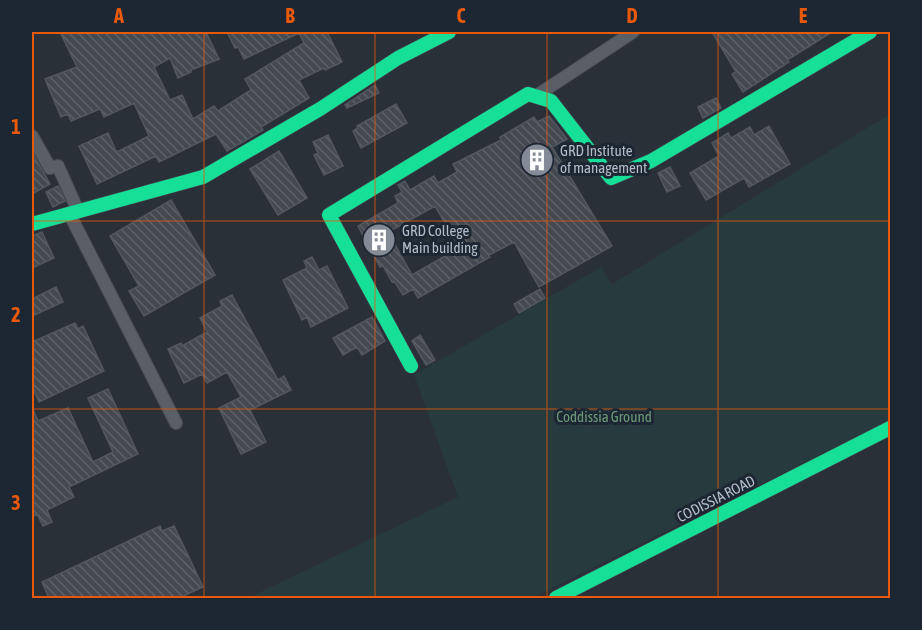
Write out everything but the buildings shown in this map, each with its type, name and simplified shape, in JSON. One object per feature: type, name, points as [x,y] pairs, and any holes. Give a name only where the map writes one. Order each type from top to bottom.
[{"type":"street","points":[[32,224],[202,177],[320,109],[398,58],[450,32]]},
{"type":"street","points":[[536,96],[633,32]]},
{"type":"street","points":[[411,366],[329,214],[528,94],[551,101],[611,178],[661,155],[870,32]]},
{"type":"street","points":[[32,136],[50,168],[58,166],[73,212],[176,423]]},
{"type":"street","name":"CODISSIA ROAD","points":[[556,598],[891,428]]},
{"type":"green space","name":"Coddissia Ground","points":[[890,114],[890,420],[532,598],[248,598],[458,497],[414,375],[601,267],[612,284]]},
{"type":"traffic: fast","points":[[32,224],[203,177],[320,109],[398,58],[449,32]]},
{"type":"traffic: fast","points":[[411,366],[329,215],[528,94],[551,101],[611,178],[651,161],[870,32]]},
{"type":"traffic: fast","points":[[556,598],[890,428]]},
{"type":"place","name":"GRD Institute of management","points":[[537,160]]},
{"type":"place","name":"GRD College Main building","points":[[379,240]]}]
